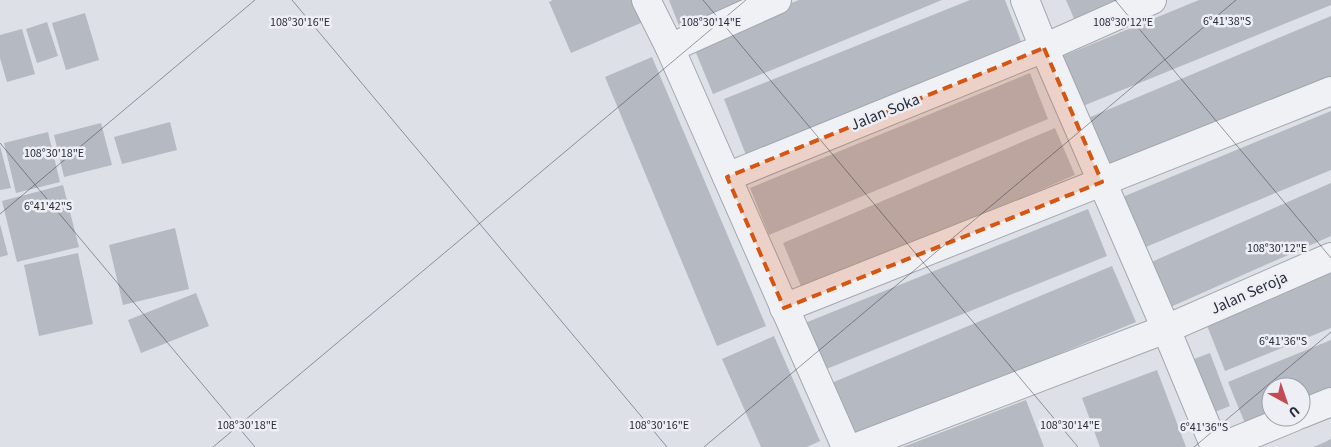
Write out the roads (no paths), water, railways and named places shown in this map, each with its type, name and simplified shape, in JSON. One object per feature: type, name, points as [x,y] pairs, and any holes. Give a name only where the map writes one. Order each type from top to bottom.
[{"type":"street","points":[[646,0],[670,48],[846,447]]},
{"type":"street","points":[[670,48],[777,0]]},
{"type":"street","points":[[1025,0],[1215,447]]},
{"type":"street","name":"Jalan Soka","points":[[727,177],[1044,48],[1152,0]]},
{"type":"street","points":[[784,308],[1331,91]]},
{"type":"street","name":"Jalan Seroja","points":[[857,447],[1166,329],[1331,257]]},
{"type":"street","points":[[1311,410],[1331,402]]},
{"type":"street","points":[[1221,447],[1270,427]]}]
